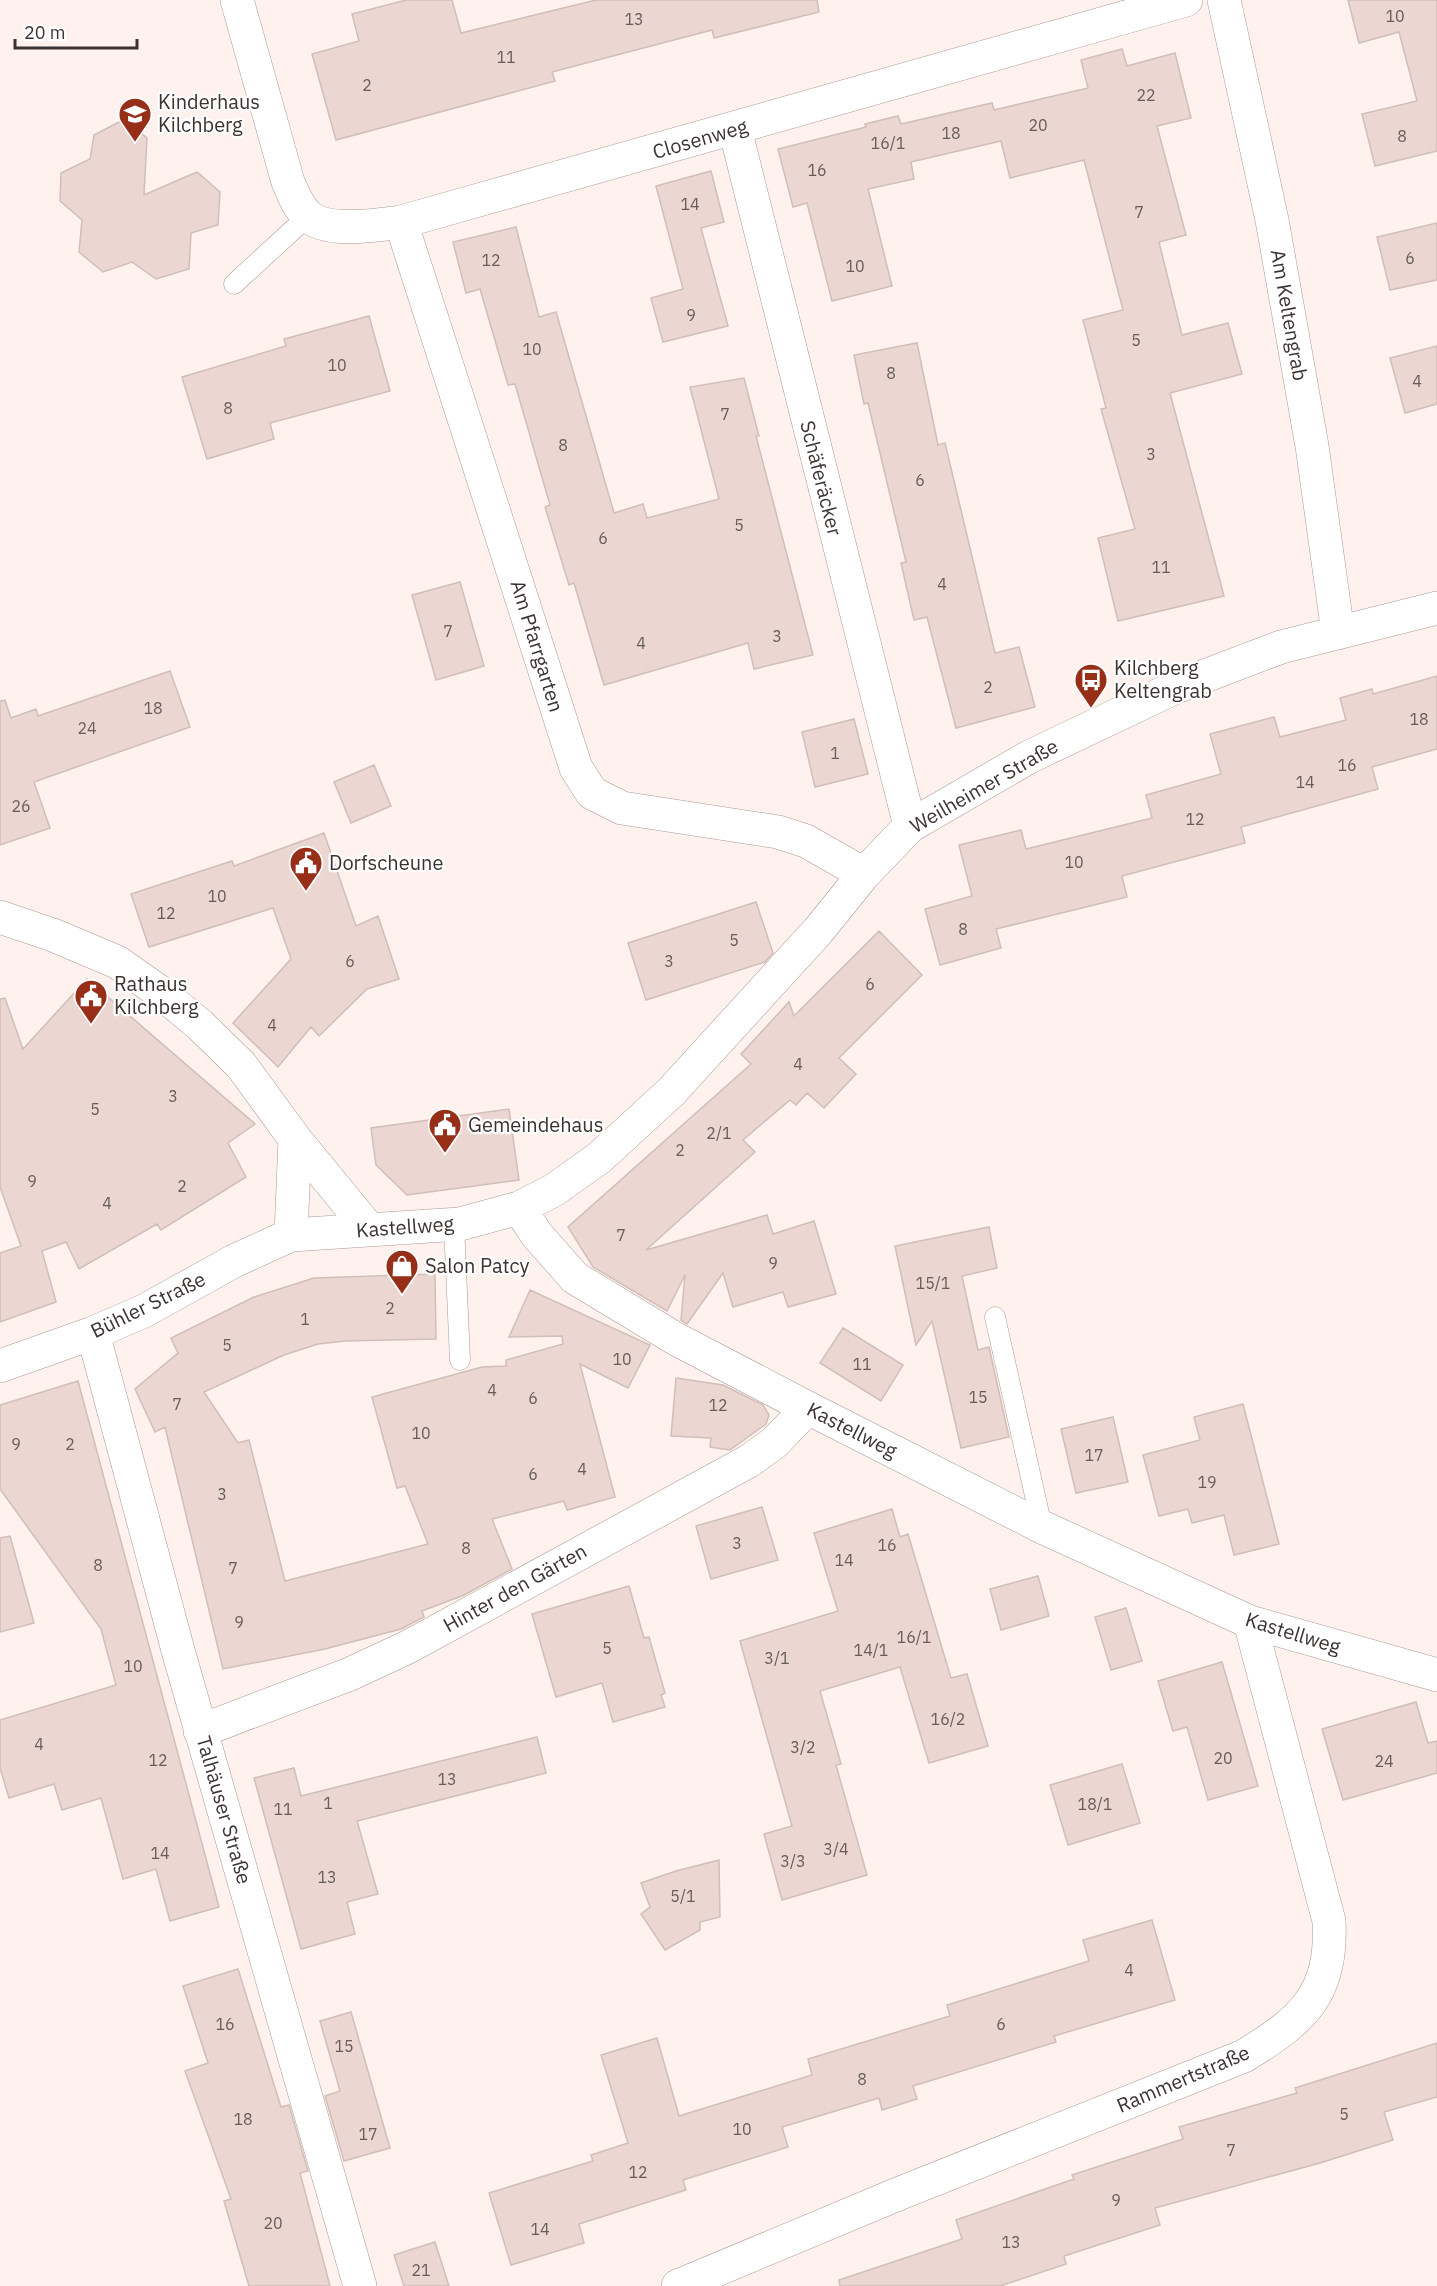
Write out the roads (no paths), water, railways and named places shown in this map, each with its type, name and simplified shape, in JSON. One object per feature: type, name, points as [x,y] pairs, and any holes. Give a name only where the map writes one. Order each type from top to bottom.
[{"type":"street","points":[[237,0],[288,182],[308,216]]},
{"type":"street","name":"Closenweg","points":[[308,216],[338,226],[401,222],[1186,0]]},
{"type":"street","name":"Am Keltengrab","points":[[1224,0],[1272,220],[1312,446],[1338,633]]},
{"type":"street","name":"Schäferäcker","points":[[735,129],[910,826]]},
{"type":"street","name":"Am Pfarrgarten","points":[[401,222],[576,768],[592,793],[622,808],[778,832],[806,841],[864,874]]},
{"type":"street","name":"Weilheimer Straße","points":[[519,1208],[554,1190],[590,1165],[649,1114],[715,1046],[864,874],[910,826],[1029,757],[1166,692],[1281,647],[1437,608]]},
{"type":"street","points":[[0,917],[53,935],[117,962],[164,995],[241,1065],[295,1139],[369,1230]]},
{"type":"street","points":[[291,1235],[295,1139]]},
{"type":"street","name":"Kastellweg","points":[[291,1235],[454,1225],[489,1218],[519,1208],[537,1235],[575,1278],[676,1339],[808,1408],[1042,1527],[1251,1622],[1437,1675]]},
{"type":"street","name":"Bühler Straße","points":[[0,1366],[93,1333],[144,1311],[234,1261],[291,1235]]},
{"type":"street","name":"Talhäuser Straße","points":[[93,1333],[200,1731],[360,2286]]},
{"type":"street","name":"Hinter den Gärten","points":[[200,1731],[350,1674],[478,1610],[749,1461],[774,1443],[808,1408]]},
{"type":"street","name":"Rammertstraße","points":[[678,2286],[898,2194],[1244,2056],[1285,2031],[1304,2010],[1324,1980],[1330,1950],[1329,1921],[1251,1622]]},
{"type":"lane","points":[[234,284],[308,216]]},
{"type":"lane","points":[[454,1225],[460,1360]]},
{"type":"lane","points":[[995,1317],[1042,1527]]},
{"type":"place","name":"Kinderhaus Kilchberg","points":[[135,143]]},
{"type":"place","name":"Kilchberg Keltengrab","points":[[1091,709]]},
{"type":"place","name":"Dorfscheune","points":[[306,892]]},
{"type":"place","name":"Rathaus Kilchberg","points":[[91,1025]]},
{"type":"place","name":"Gemeindehaus","points":[[445,1154]]},
{"type":"place","name":"Salon Patcy","points":[[402,1295]]}]
